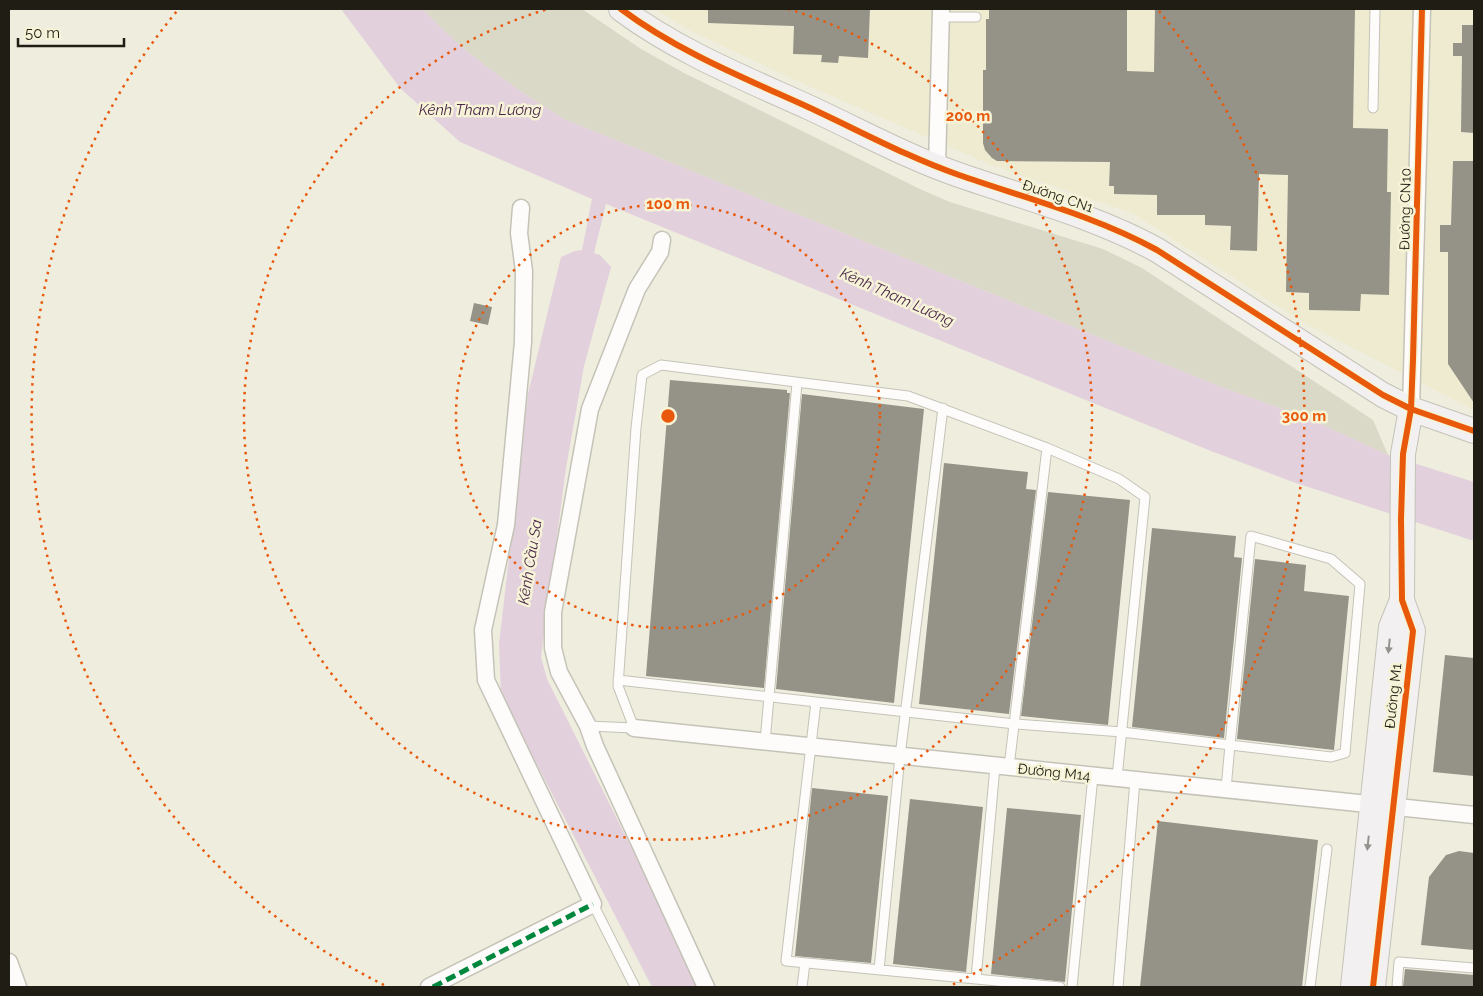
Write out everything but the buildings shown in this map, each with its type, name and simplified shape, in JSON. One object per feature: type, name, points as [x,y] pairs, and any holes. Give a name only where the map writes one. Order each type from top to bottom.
[{"type":"street","name":"Đường CN1","points":[[621,9],[648,27],[710,62],[937,166],[1130,235],[1360,381],[1411,409],[1474,431]]},
{"type":"street","name":"Đường CN10","points":[[1411,409],[1422,9]]},
{"type":"street","points":[[937,166],[941,13]]},
{"type":"street","points":[[429,987],[593,904],[486,680],[483,630],[506,525],[523,342],[524,271],[519,233],[521,208]]},
{"type":"street","points":[[662,240],[660,252],[636,289],[590,409],[553,612],[552,648],[560,672],[588,726],[595,746],[706,987]]},
{"type":"street","name":"Đường M1","points":[[1373,987],[1391,627],[1402,600],[1401,519],[1403,454],[1411,409]]},
{"type":"street","name":"Đường M14","points":[[634,728],[1474,815]]},
{"type":"street","name":"Đường M1","points":[[1353,987],[1383,806]]},
{"type":"street","points":[[9,962],[18,987]]},
{"type":"lane","points":[[1373,108],[1375,9]]},
{"type":"lane","points":[[941,13],[976,17]]},
{"type":"lane","points":[[588,726],[634,728],[618,686],[618,680],[636,428],[642,375],[661,365],[908,396],[1047,448],[1119,479],[1145,497],[1117,778]]},
{"type":"lane","points":[[765,742],[797,383]]},
{"type":"lane","points":[[879,970],[900,756],[943,408]]},
{"type":"lane","points":[[976,979],[1002,767],[1015,724],[1047,448]]},
{"type":"lane","points":[[618,680],[769,698],[906,710],[1015,724],[1122,732],[1230,745],[1331,757],[1345,753],[1360,584],[1331,558],[1251,536],[1230,745],[1226,789]]},
{"type":"lane","points":[[816,702],[786,962],[1060,987]]},
{"type":"lane","points":[[1072,987],[1093,776]]},
{"type":"lane","points":[[1118,987],[1135,780]]},
{"type":"lane","points":[[1310,987],[1327,850]]},
{"type":"lane","points":[[593,904],[635,987]]},
{"type":"lane","points":[[1397,987],[1399,962],[1474,968]]},
{"type":"lane","points":[[802,987],[805,963]]},
{"type":"shaded area","points":[[423,9],[582,9],[641,49],[684,73],[922,190],[950,202],[1103,249],[1142,268],[1373,420],[1388,455],[1310,419],[1216,385],[564,119],[526,95],[472,55]]},
{"type":"shaded area","points":[[655,9],[1474,9],[1474,410],[1306,324],[1132,213],[994,166],[797,81],[687,29]]},
{"type":"water","name":"Kênh Tham Lương","points":[[341,9],[423,9],[472,55],[526,95],[564,119],[1216,385],[1310,419],[1388,455],[1474,482],[1474,541],[1293,482],[1211,451],[606,204],[594,253],[600,255],[611,267],[584,366],[566,468],[541,657],[547,679],[653,891],[698,987],[652,987],[501,695],[499,644],[528,394],[561,257],[582,250],[592,199],[460,142],[400,88]]},
{"type":"marked path","points":[[433,987],[593,904]]},
{"type":"cycle path","points":[[621,9],[642,24],[688,51],[902,152],[959,175],[1085,217],[1133,238],[1157,250],[1383,395],[1411,409],[1474,431]]},
{"type":"cycle path","points":[[1373,987],[1413,631],[1402,600],[1401,519],[1403,454],[1411,409],[1422,9]]},
{"type":"water label","name":"Kênh Cầu Sa","points":[[530,562]]}]
